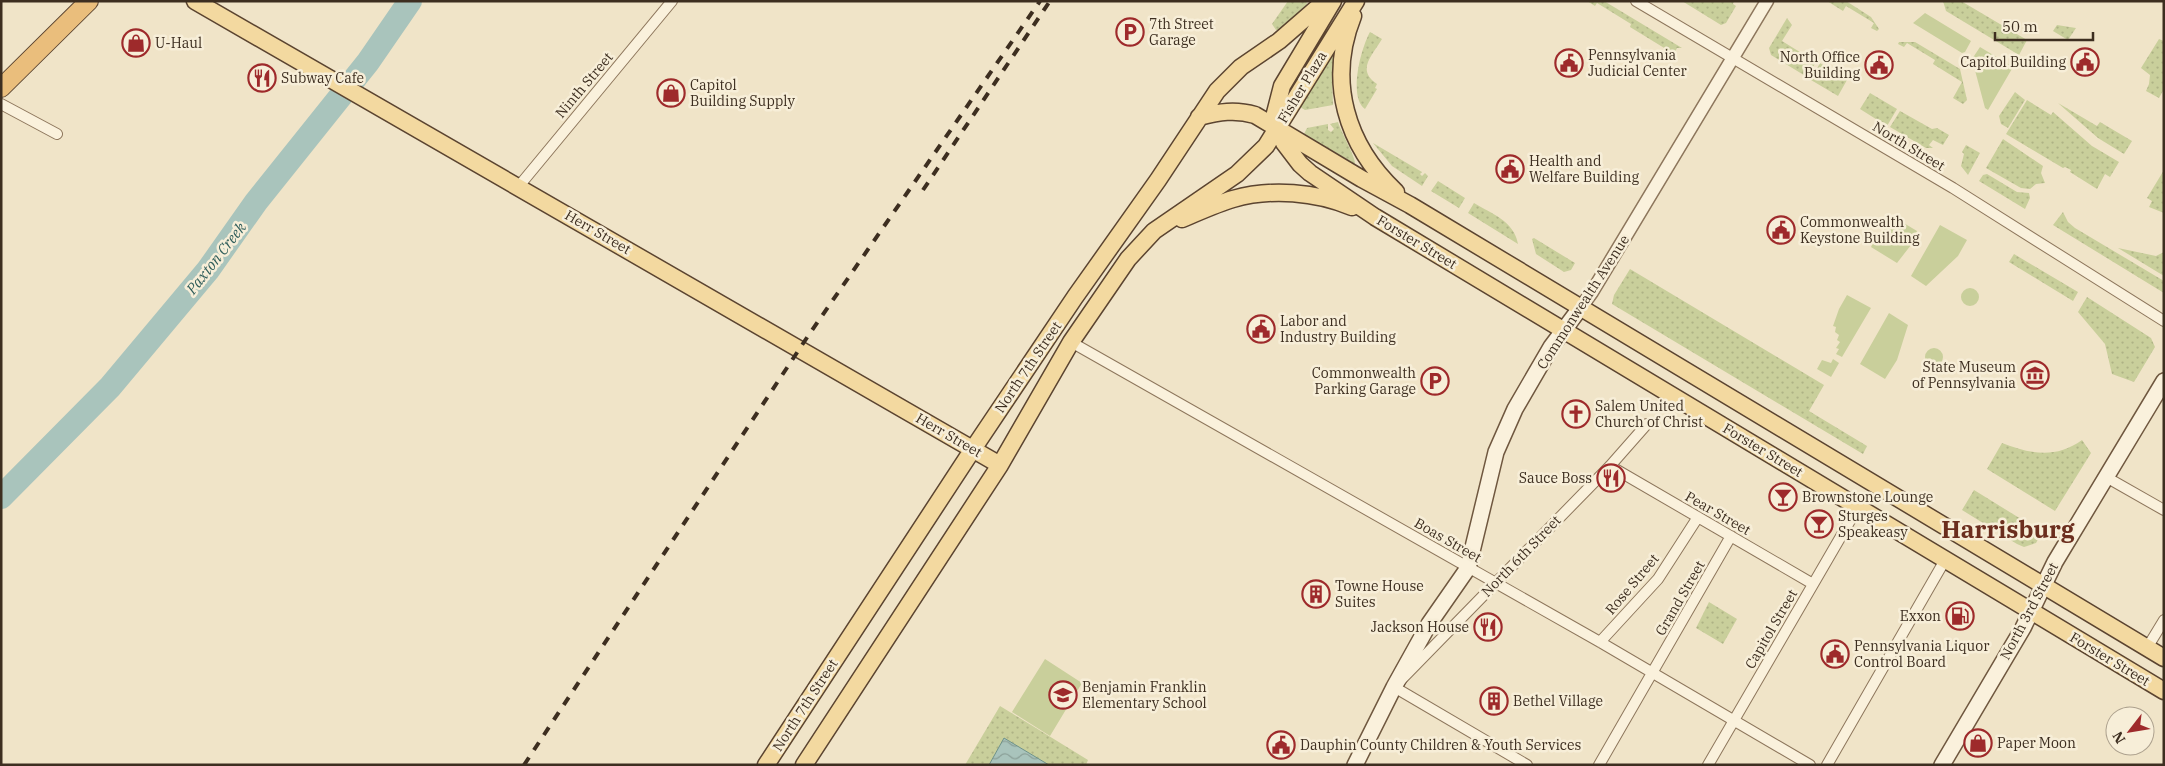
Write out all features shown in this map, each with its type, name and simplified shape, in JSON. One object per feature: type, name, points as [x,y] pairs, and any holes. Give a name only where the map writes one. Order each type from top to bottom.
[{"type":"highway","points":[[1,88],[88,1]]},
{"type":"main road","name":"Herr Street","points":[[195,1],[1000,464]]},
{"type":"main road","name":"North 7th Street","points":[[766,765],[1075,297],[1226,80],[1285,36],[1325,1]]},
{"type":"main road","name":"Fisher Plaza","points":[[1278,129],[1275,111],[1282,86],[1333,1]]},
{"type":"main road","name":"Fisher Plaza","points":[[1278,129],[1358,1]]},
{"type":"main road","points":[[1358,1],[1342,62],[1341,82],[1347,120],[1355,138],[1374,168],[1385,182],[1410,205]]},
{"type":"main road","name":"Forster Street","points":[[1200,117],[1217,113],[1243,111],[1255,115],[1362,179],[1410,205],[2164,658]]},
{"type":"main road","name":"North 7th Street","points":[[804,765],[1000,464],[1071,342],[1102,295],[1140,244],[1169,219],[1237,174],[1258,156],[1278,129]]},
{"type":"main road","name":"Forster Street","points":[[1278,129],[1284,143],[1310,173],[1375,217],[2164,691]]},
{"type":"main road","points":[[1140,244],[1176,221],[1234,199],[1256,194],[1279,193],[1318,197],[1339,202],[1375,217]]},
{"type":"main road","name":"Commonwealth Avenue","points":[[1468,568],[1496,452],[1515,410],[1551,347],[1581,308]]},
{"type":"main road","name":"North 3rd Street","points":[[1942,765],[2106,477],[2164,381]]},
{"type":"main road","name":"North 6th Street","points":[[1355,765],[1394,687],[1429,624],[1468,568]]},
{"type":"street","name":"Ninth Street","points":[[519,186],[672,1]]},
{"type":"street","name":"North Street","points":[[1636,1],[1941,181],[2164,320]]},
{"type":"street","name":"Commonwealth Avenue","points":[[1581,308],[1766,1]]},
{"type":"street","points":[[1,104],[57,134]]},
{"type":"street","name":"Boas Street","points":[[1071,342],[1600,642],[1810,765]]},
{"type":"street","name":"North 6th Street","points":[[1394,687],[1610,466],[1647,424]]},
{"type":"street","name":"Pear Street","points":[[1610,466],[1813,584]]},
{"type":"street","points":[[2106,477],[2164,510]]},
{"type":"street","name":"Capitol Street","points":[[1708,765],[1858,507]]},
{"type":"street","name":"Rose Street","points":[[1600,642],[1658,579],[1698,517]]},
{"type":"street","name":"Grand Street","points":[[1599,765],[1731,536]]},
{"type":"street","points":[[1826,765],[1946,560]]},
{"type":"street","points":[[2148,648],[2164,620]]},
{"type":"street","points":[[1394,687],[1527,765]]},
{"type":"green space","points":[[1288,1],[1306,1],[1307,4],[1280,30],[1276,30],[1272,24]]},
{"type":"green space","points":[[1587,1],[1604,1],[1682,48],[1677,48],[1674,54],[1630,27],[1631,24],[1597,3],[1595,6]]},
{"type":"green space","points":[[1682,1],[1734,1],[1733,4],[1736,6],[1726,23],[1721,25]]},
{"type":"green space","points":[[1827,1],[1846,1],[1871,17],[1879,29],[1877,31],[1871,28],[1874,23],[1846,6],[1843,11]]},
{"type":"green space","points":[[1943,1],[1961,1],[2027,40],[2019,55],[1946,11]]},
{"type":"green space","points":[[1925,13],[1971,41],[1965,52],[1962,53],[1913,23]]},
{"type":"green space","points":[[1787,18],[1792,25],[1782,41],[1816,62],[1807,77],[1771,55],[1769,48]]},
{"type":"green space","points":[[2057,25],[2076,28],[2068,40],[2053,31]]},
{"type":"green space","points":[[1370,32],[1382,39],[1368,63],[1368,73],[1377,84],[1375,88],[1377,89],[1365,109],[1360,103],[1357,94],[1357,84],[1360,60]]},
{"type":"green space","points":[[2159,39],[2164,41],[2164,89],[2159,98],[2146,91],[2150,75],[2141,68]]},
{"type":"green space","points":[[1899,42],[1915,42],[1960,69],[1967,100],[1963,104],[1953,98],[1962,82],[1933,64],[1935,60],[1907,43],[1904,47],[1898,44]]},
{"type":"green space","points":[[1980,47],[2013,67],[1988,110],[1985,108],[1972,59]]},
{"type":"green space","points":[[1332,53],[1335,54],[1332,79],[1333,105],[1305,110],[1300,107]]},
{"type":"green space","points":[[1820,63],[1847,80],[1838,96],[1811,80]]},
{"type":"green space","points":[[2015,92],[2025,100],[2008,128],[2001,124],[1999,116]]},
{"type":"green space","points":[[1870,93],[1897,109],[1887,126],[1860,109]]},
{"type":"green space","points":[[2027,100],[2051,115],[2053,112],[2092,146],[2119,162],[2110,177],[2105,174],[2097,189],[2070,172],[2071,170],[2063,168],[2006,134]]},
{"type":"green space","points":[[2058,103],[2097,126],[2100,122],[2132,141],[2124,154],[2098,138]]},
{"type":"green space","points":[[1900,111],[1932,129],[1937,128],[1949,135],[1943,145],[1933,140],[1929,145],[1933,148],[1926,148],[1890,127]]},
{"type":"green space","points":[[1338,122],[1355,164],[1304,134],[1307,128],[1328,124],[1328,130],[1331,132],[1334,129],[1330,124]]},
{"type":"green space","points":[[2003,139],[2043,166],[2041,173],[2045,183],[2036,184],[2030,189],[2021,188],[1986,168]]},
{"type":"green space","points":[[1373,143],[1422,172],[1420,174],[1422,176],[1425,173],[1428,176],[1422,186],[1392,166]]},
{"type":"green space","points":[[1966,145],[1980,153],[1968,175],[1961,166],[1964,154],[1962,152]]},
{"type":"green space","points":[[2164,170],[2164,213],[2149,207],[2152,201],[2147,198]]},
{"type":"green space","points":[[1987,174],[2017,192],[2029,193],[2030,198],[2025,209],[1979,181],[1983,175]]},
{"type":"green space","points":[[1438,181],[1465,198],[1459,208],[1431,191]]},
{"type":"green space","points":[[1474,203],[1507,224],[1516,236],[1518,244],[1468,213]]},
{"type":"green space","points":[[2063,212],[2068,222],[2075,228],[2164,281],[2164,293],[2053,225]]},
{"type":"green space","points":[[1892,216],[1917,231],[1911,245],[1897,263],[1871,247],[1873,243],[1876,244]]},
{"type":"green space","points":[[1940,225],[1967,240],[1958,256],[1926,286],[1911,276]]},
{"type":"green space","points":[[1534,238],[1575,263],[1571,270],[1564,272],[1536,254],[1532,239]]},
{"type":"green space","points":[[2118,248],[2156,256],[2164,252],[2164,276]]},
{"type":"green space","points":[[2014,254],[2078,292],[2073,301],[2009,262]]},
{"type":"green space","points":[[1630,269],[1824,385],[1809,411],[1867,446],[1863,454],[1612,304],[1614,295]]},
{"type":"green space","points":[[1970,288],[1976,291],[1979,297],[1976,303],[1970,306],[1964,303],[1961,297],[1964,291]]},
{"type":"green space","points":[[1847,295],[1871,308],[1842,357],[1836,354],[1839,349],[1836,348],[1840,342],[1837,340],[1839,335],[1835,332],[1836,327],[1833,326],[1839,309]]},
{"type":"green space","points":[[2087,297],[2151,338],[2155,347],[2134,382],[2112,374],[2105,344],[2078,312]]},
{"type":"green space","points":[[1889,313],[1908,325],[1897,360],[1885,379],[1860,364]]},
{"type":"green space","points":[[1934,348],[1940,351],[1943,357],[1940,363],[1934,366],[1928,363],[1925,357],[1928,351]]},
{"type":"green space","points":[[1833,359],[1839,363],[1831,377],[1817,369],[1822,360],[1831,363]]},
{"type":"green space","points":[[2082,440],[2091,453],[2055,511],[1987,469],[2002,443],[2023,450],[2043,453],[2062,450]]},
{"type":"green space","points":[[1974,490],[2042,532],[2036,543],[2024,547],[2017,544],[1962,510]]},
{"type":"green space","points":[[1709,602],[1737,619],[1723,644],[1696,628]]},
{"type":"green space","points":[[1045,659],[1082,683],[1050,736],[1012,712]]},
{"type":"green space","points":[[1000,706],[1088,760],[1086,765],[965,765]]},
{"type":"water","points":[[1004,738],[1049,765],[989,765]]},
{"type":"waterway","name":"Paxton Creek","points":[[1,497],[110,387],[208,270],[256,202],[368,62],[410,1]]},
{"type":"railway","points":[[524,765],[808,336],[1040,1]]},
{"type":"railway","points":[[923,190],[1050,1]]},
{"type":"place","name":"7th Street Garage","points":[[1130,32]]},
{"type":"place","name":"U-Haul","points":[[136,43]]},
{"type":"place","name":"Capitol Building","points":[[2085,62]]},
{"type":"place","name":"Pennsylvania Judicial Center","points":[[1569,63]]},
{"type":"place","name":"North Office Building","points":[[1879,65]]},
{"type":"place","name":"Subway Cafe","points":[[262,78]]},
{"type":"place","name":"Capitol Building Supply","points":[[671,93]]},
{"type":"place","name":"Health and Welfare Building","points":[[1510,169]]},
{"type":"place","name":"Commonwealth Keystone Building","points":[[1781,230]]},
{"type":"place","name":"Labor and Industry Building","points":[[1261,329]]},
{"type":"place","name":"State Museum of Pennsylvania","points":[[2035,375]]},
{"type":"place","name":"Commonwealth Parking Garage","points":[[1435,381]]},
{"type":"place","name":"Salem United Church of Christ","points":[[1576,414]]},
{"type":"place","name":"Sauce Boss","points":[[1611,478]]},
{"type":"place","name":"Brownstone Lounge","points":[[1783,497]]},
{"type":"place","name":"Sturges Speakeasy","points":[[1819,524]]},
{"type":"place","name":"Towne House Suites","points":[[1316,594]]},
{"type":"place","name":"Exxon","points":[[1960,616]]},
{"type":"place","name":"Jackson House","points":[[1488,627]]},
{"type":"place","name":"Pennsylvania Liquor Control Board","points":[[1835,654]]},
{"type":"place","name":"Benjamin Franklin Elementary School","points":[[1063,695]]},
{"type":"place","name":"Bethel Village","points":[[1494,701]]},
{"type":"place","name":"Paper Moon","points":[[1978,743]]},
{"type":"place","name":"Dauphin County Children & Youth Services","points":[[1281,745]]},
{"type":"district","name":"Harrisburg","points":[[2008,529]]}]
